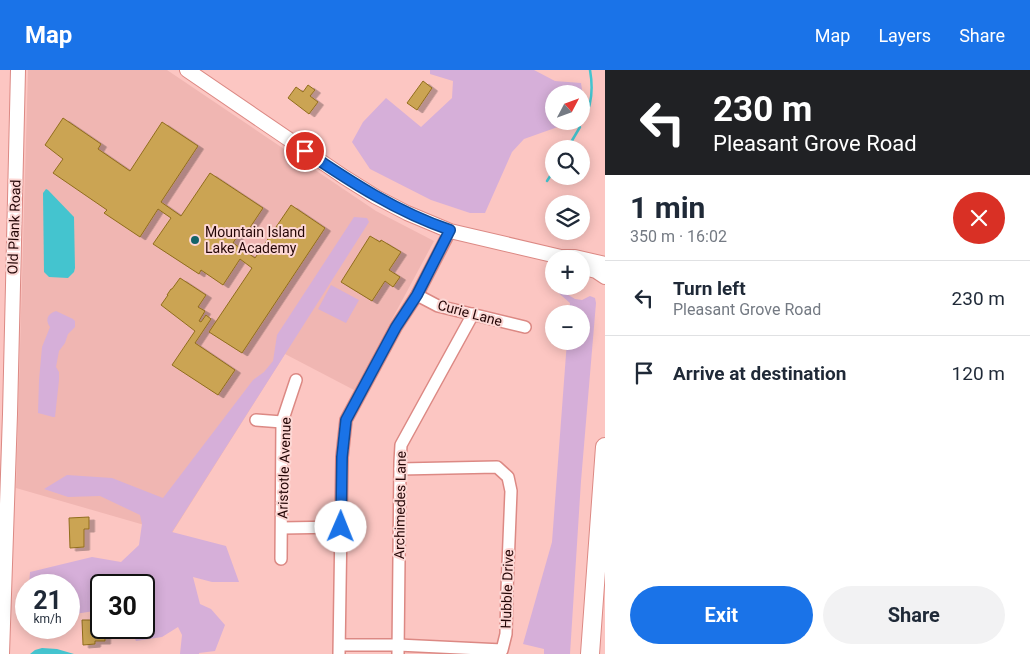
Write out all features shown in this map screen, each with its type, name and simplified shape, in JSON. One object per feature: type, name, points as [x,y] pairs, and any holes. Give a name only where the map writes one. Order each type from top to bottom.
[{"type":"highway","points":[[590,654],[605,447]]},
{"type":"highway","points":[[605,545],[602,636],[602,641],[605,644]]},
{"type":"street","name":"Old Plank Road","points":[[2,654],[5,414],[18,70]]},
{"type":"street","points":[[187,70],[344,177],[407,213],[450,230],[545,254]]},
{"type":"street","points":[[339,650],[342,457],[346,420],[396,327],[417,295],[450,230]]},
{"type":"street","points":[[590,260],[605,264]]},
{"type":"street","points":[[590,269],[605,277]]},
{"type":"street","name":"Curie Lane","points":[[417,295],[438,306],[525,327]]},
{"type":"street","name":"Archimedes Lane","points":[[398,650],[401,444],[472,314]]},
{"type":"street","name":"Aristotle Avenue","points":[[281,559],[282,422],[296,380]]},
{"type":"street","points":[[256,420],[282,422]]},
{"type":"street","name":"Hubble Drive","points":[[339,650],[502,650],[506,634],[511,491],[508,477],[497,468],[400,469]]},
{"type":"street","points":[[282,528],[341,527]]},
{"type":"shaded area","points":[[28,70],[167,70],[376,211],[434,241],[354,390],[285,354],[172,533],[16,488]]},
{"type":"shaded area","points":[[430,70],[534,70],[555,81],[581,83],[581,85],[545,85],[545,130],[549,130],[524,139],[512,152],[485,213],[470,213],[431,200],[370,169],[352,142],[363,122],[386,98],[421,127],[452,98],[453,81],[430,74]]},
{"type":"shaded area","points":[[354,217],[367,218],[369,222],[172,532],[226,546],[239,582],[212,582],[193,577],[200,604],[211,609],[225,625],[215,651],[199,654],[180,654],[182,635],[178,627],[162,637],[155,638],[155,574],[90,574],[90,612],[80,613],[80,574],[30,574],[30,572],[92,557],[121,562],[139,545],[142,524],[140,515],[100,496],[68,497],[44,489],[67,475],[112,478],[163,498],[253,380],[264,372],[273,361],[277,335]]},
{"type":"shaded area","points":[[331,285],[359,300],[346,323],[318,309]]},
{"type":"shaded area","points":[[561,295],[568,295],[582,300],[590,296],[595,298],[596,303],[581,481],[570,654],[544,654],[544,649],[523,644],[552,542],[566,350],[590,350],[590,305],[570,305]]},
{"type":"shaded area","points":[[56,311],[73,319],[75,327],[68,334],[65,343],[59,351],[56,367],[59,372],[59,380],[55,417],[53,417],[38,413],[42,347],[50,327],[48,317]]},
{"type":"water","points":[[46,189],[74,217],[75,268],[68,278],[49,277],[44,272],[43,193]]},
{"type":"water","points":[[42,648],[57,649],[74,654],[30,654]]},
{"type":"building","points":[[423,81],[432,88],[417,110],[407,103]]},
{"type":"building","points":[[308,85],[315,90],[310,96],[318,102],[309,114],[288,98],[296,87],[303,92]]},
{"type":"building","name":"Mountain Island Lake Academy","points":[[63,118],[101,144],[98,149],[130,171],[162,122],[198,146],[161,202],[181,216],[210,173],[263,208],[247,232],[242,229],[233,243],[255,258],[291,205],[325,228],[242,353],[209,332],[252,268],[240,259],[223,285],[201,270],[199,274],[153,244],[171,218],[158,209],[140,237],[104,213],[107,210],[53,173],[63,159],[45,145]]},
{"type":"building","points":[[370,236],[401,252],[389,270],[400,277],[393,287],[385,281],[372,301],[341,282]]},
{"type":"building","points":[[180,278],[206,295],[198,307],[205,311],[199,321],[201,322],[206,315],[211,319],[195,343],[235,370],[218,395],[172,365],[195,331],[161,305]]},
{"type":"building","points":[[89,517],[89,529],[84,529],[84,547],[70,548],[69,518]]},
{"type":"building","points":[[82,620],[90,620],[90,639],[105,639],[105,641],[95,641],[95,644],[83,645]]},
{"type":"waterway","points":[[590,70],[592,83],[590,101]]},
{"type":"waterway","points":[[572,140],[578,130]]},
{"type":"place","name":"Mountain Island Lake Academy","points":[[195,240]]},
{"type":"route","points":[[305,151],[376,197],[407,213],[450,230],[417,295],[396,327],[346,420],[342,457],[341,527]]}]
